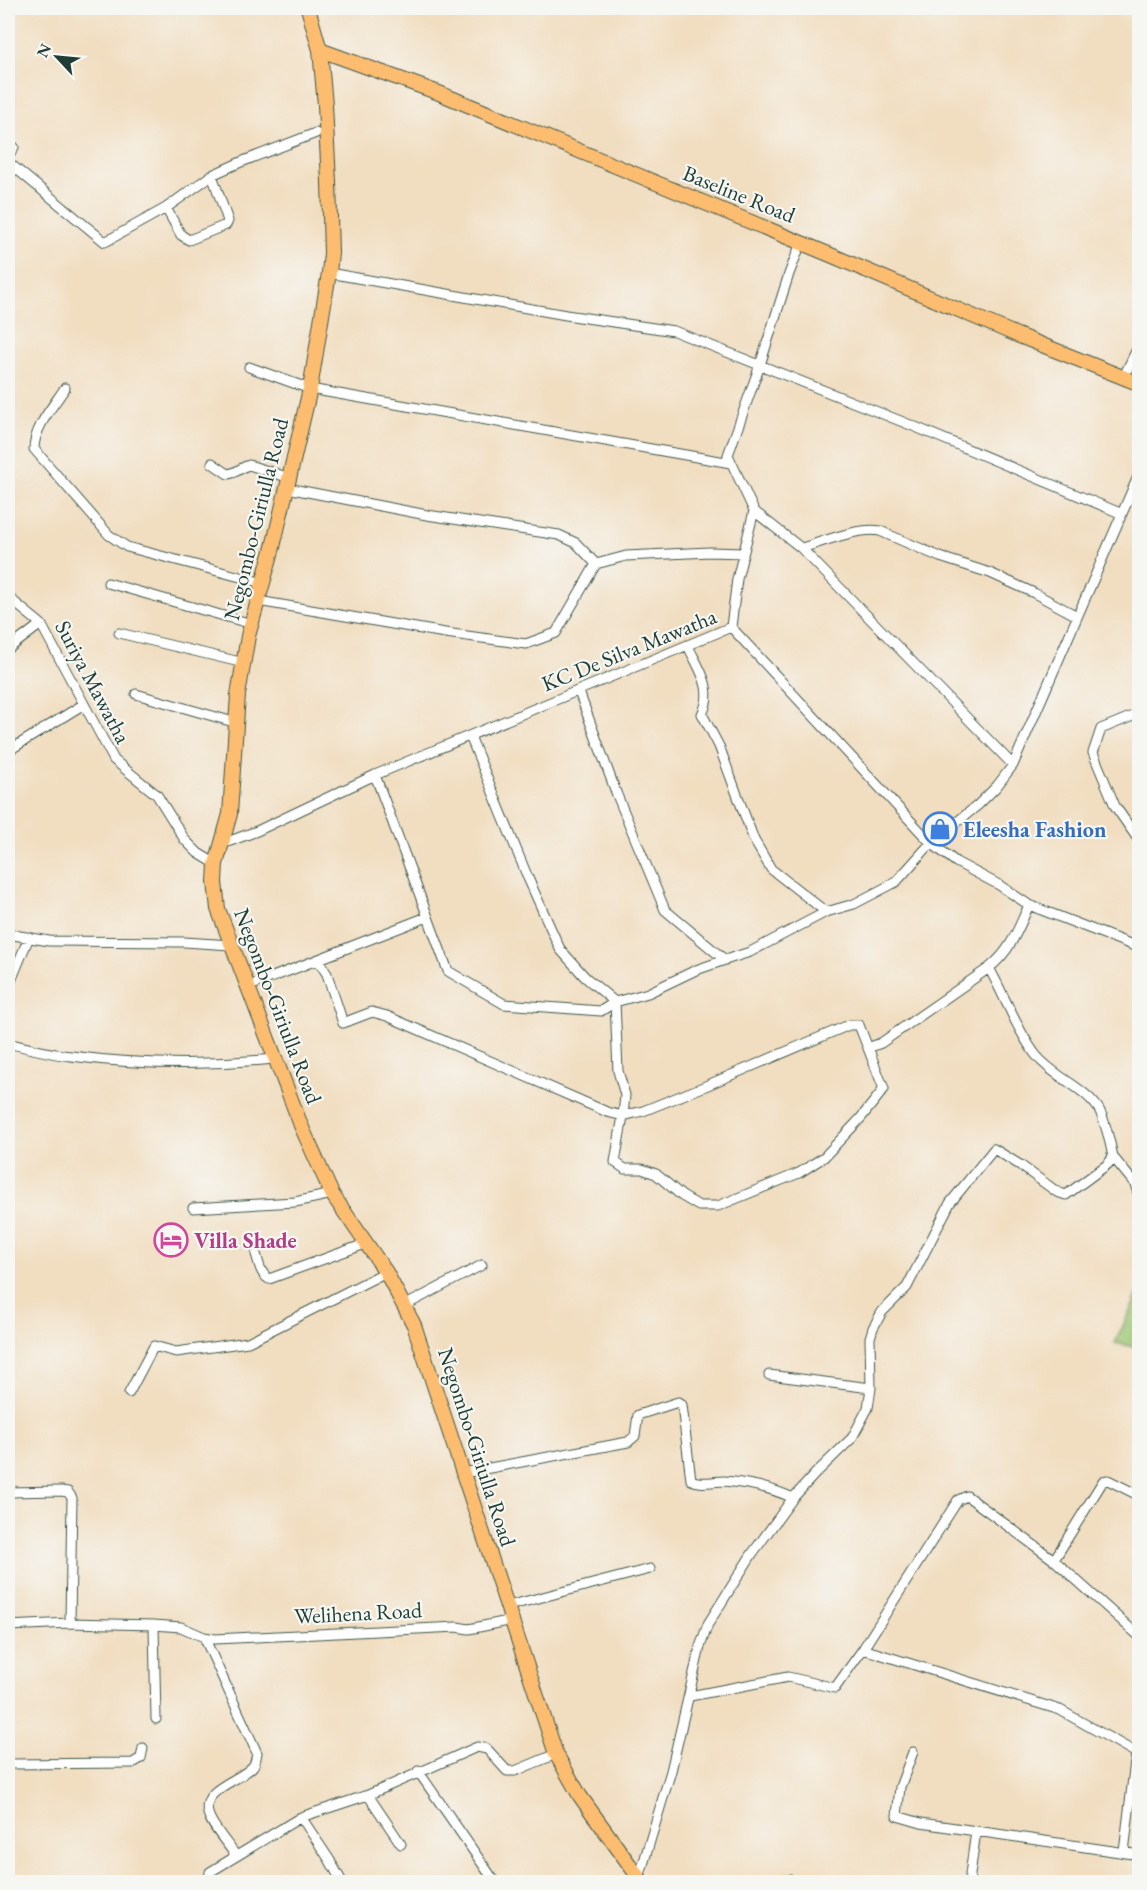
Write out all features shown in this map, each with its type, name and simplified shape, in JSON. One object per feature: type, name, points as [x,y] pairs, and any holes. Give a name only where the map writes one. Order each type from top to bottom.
[{"type":"main road","name":"Negombo-Giriulla Road","points":[[308,8],[320,50],[329,182],[331,253],[310,389],[252,624],[238,695],[230,814],[216,864],[218,909],[274,1059],[332,1194],[386,1272],[414,1325],[556,1754],[580,1796],[640,1880]]},
{"type":"main road","name":"Baseline Road","points":[[320,50],[439,93],[1017,335],[1140,384]]},
{"type":"street","points":[[8,162],[105,242],[166,208],[212,176],[241,162],[316,133]]},
{"type":"street","points":[[8,156],[14,147]]},
{"type":"street","points":[[166,208],[181,235],[189,240],[226,225],[228,221],[212,176]]},
{"type":"street","points":[[801,243],[728,455],[731,463],[754,511],[801,548],[1012,765]]},
{"type":"street","points":[[329,273],[567,315],[674,330],[924,430],[1120,513]]},
{"type":"street","points":[[1124,378],[1140,344]]},
{"type":"street","points":[[249,367],[310,389],[731,463]]},
{"type":"street","points":[[65,388],[39,429],[34,441],[34,449],[109,535],[127,547],[263,583]]},
{"type":"street","points":[[212,463],[228,474],[236,473],[249,465],[288,483],[427,515],[560,535],[576,543],[596,564]]},
{"type":"street","points":[[375,776],[448,971],[504,1004],[601,1011],[615,1002],[648,993],[696,970],[750,952],[826,912],[854,904],[896,882],[931,843],[978,805],[997,786],[1012,765],[1120,513],[1140,472]]},
{"type":"street","points":[[731,627],[737,579],[754,511]]},
{"type":"street","points":[[801,548],[857,532],[880,531],[940,557],[990,573],[1077,616]]},
{"type":"street","points":[[258,601],[445,633],[526,644],[556,633],[596,564],[626,556],[710,552],[743,554]]},
{"type":"street","points":[[108,583],[252,624]]},
{"type":"street","name":"Suriya Mawatha","points":[[8,597],[41,624],[114,760],[157,795],[185,840],[198,853],[216,864]]},
{"type":"street","points":[[8,649],[41,624]]},
{"type":"street","name":"KC De Silva Mawatha","points":[[222,844],[257,831],[375,776],[731,627],[931,843],[956,862],[999,885],[1029,905],[1140,948]]},
{"type":"street","points":[[119,633],[244,663]]},
{"type":"street","points":[[688,646],[708,687],[706,706],[702,714],[718,746],[754,840],[771,869],[826,912]]},
{"type":"street","points":[[579,692],[617,795],[665,910],[725,960]]},
{"type":"street","points":[[136,694],[237,723]]},
{"type":"street","points":[[8,751],[84,704]]},
{"type":"street","points":[[1140,713],[1101,729],[1093,753],[1115,806],[1140,842]]},
{"type":"street","points":[[318,960],[327,974],[343,1023],[372,1012],[387,1016],[607,1112],[623,1116],[673,1099],[849,1025],[860,1025],[884,1089],[860,1119],[824,1157],[799,1173],[718,1206],[699,1206],[682,1196],[656,1174],[642,1169],[625,1169],[615,1162],[623,1116],[625,1095],[618,1071],[615,1002],[585,977],[560,949],[528,878],[470,736]]},
{"type":"street","points":[[868,1048],[881,1043],[1002,958],[1010,947],[1029,905]]},
{"type":"street","points":[[247,987],[427,917]]},
{"type":"street","points":[[8,934],[49,941],[184,942],[231,945]]},
{"type":"street","points":[[8,988],[28,937]]},
{"type":"street","points":[[989,968],[1017,1026],[1035,1053],[1046,1066],[1092,1101],[1099,1110],[1113,1157],[1135,1184],[1140,1200]]},
{"type":"street","points":[[8,1043],[69,1056],[149,1064],[232,1063],[274,1059]]},
{"type":"street","points":[[640,1880],[671,1771],[700,1647],[708,1624],[752,1554],[793,1498],[852,1438],[868,1408],[871,1388],[869,1359],[873,1328],[882,1312],[912,1280],[950,1203],[994,1149],[1057,1192],[1066,1195],[1108,1164],[1113,1157]]},
{"type":"street","points":[[193,1208],[295,1202],[332,1194]]},
{"type":"street","points":[[256,1254],[263,1275],[269,1279],[365,1244]]},
{"type":"street","points":[[404,1306],[482,1265]]},
{"type":"street","points":[[129,1393],[154,1346],[177,1352],[248,1342],[386,1272]]},
{"type":"street","points":[[769,1375],[871,1388]]},
{"type":"street","points":[[464,1473],[628,1442],[634,1436],[638,1414],[678,1402],[682,1405],[691,1480],[697,1483],[724,1481],[776,1490],[793,1498]]},
{"type":"street","points":[[1054,1560],[1102,1481],[1108,1480],[1140,1496]]},
{"type":"street","points":[[8,1492],[61,1491],[68,1492],[72,1498],[70,1623]]},
{"type":"street","points":[[690,1696],[788,1677],[835,1688],[863,1649],[958,1500],[968,1496],[1054,1560],[1140,1636]]},
{"type":"street","points":[[508,1606],[650,1569]]},
{"type":"street","name":"Welihena Road","points":[[8,1626],[70,1623],[154,1625],[181,1627],[215,1639],[457,1627],[469,1629],[513,1620]]},
{"type":"street","points":[[154,1625],[156,1719]]},
{"type":"street","points":[[204,1637],[256,1753],[255,1764],[248,1771],[217,1790],[208,1800],[208,1813],[236,1856]]},
{"type":"street","points":[[863,1649],[1060,1710],[1138,1754],[1124,1852]]},
{"type":"street","points":[[209,1882],[210,1872],[301,1817],[368,1795],[477,1747],[487,1749],[507,1771],[514,1771],[556,1754]]},
{"type":"street","points":[[8,1764],[133,1763],[141,1758],[143,1748]]},
{"type":"street","points":[[913,1752],[900,1787],[897,1816],[921,1823],[976,1832],[1140,1855]]},
{"type":"street","points":[[418,1772],[495,1882]]},
{"type":"street","points":[[368,1795],[401,1844]]},
{"type":"street","points":[[301,1817],[342,1882]]},
{"type":"street","points":[[969,1882],[976,1832]]},
{"type":"street","points":[[755,1882],[790,1880]]},
{"type":"street","points":[[8,1882],[15,1882]]},
{"type":"green space","points":[[1139,1292],[1139,1348],[1115,1343]]},
{"type":"place","name":"Eleesha Fashion","points":[[940,829]]},
{"type":"place","name":"Villa Shade","points":[[171,1240]]}]
